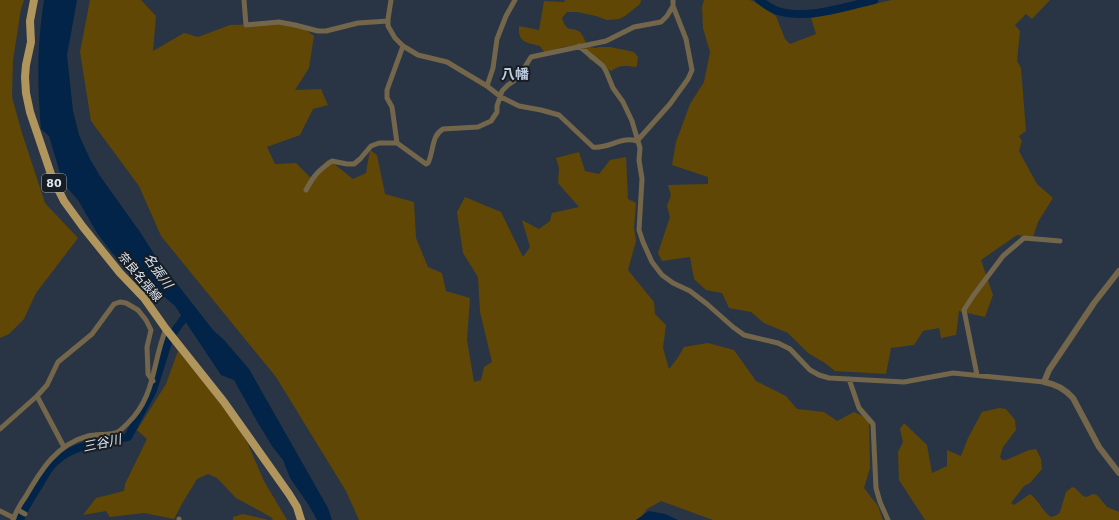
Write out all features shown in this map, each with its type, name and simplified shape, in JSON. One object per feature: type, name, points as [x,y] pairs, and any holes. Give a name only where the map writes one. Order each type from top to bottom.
[{"type":"main road","name":"奈良名張線","points":[[34,0],[30,21],[31,42],[25,71],[26,93],[30,112],[48,170],[64,201],[82,226],[120,272],[144,298],[167,331],[231,411],[289,494],[297,507],[301,520]]},
{"type":"street","points":[[244,0],[246,25],[279,22],[322,31],[358,22],[388,21]]},
{"type":"street","points":[[391,0],[388,21],[392,34],[403,46],[418,55],[447,62],[487,86],[501,97],[520,106],[559,115],[593,147],[629,139],[638,141]]},
{"type":"street","points":[[487,86],[493,68],[497,39],[506,16],[515,0]]},
{"type":"street","points":[[638,141],[670,104],[688,79],[692,70],[686,39],[673,6],[673,0]]},
{"type":"street","points":[[306,190],[312,178],[318,171],[332,161],[354,164],[371,146],[379,143],[397,143],[426,164],[428,163],[435,137],[438,132],[443,129],[478,128],[485,125],[494,117],[502,91],[518,78],[531,57],[606,41],[634,27],[661,22],[673,6]]},
{"type":"street","points":[[397,143],[392,107],[387,98],[387,90],[403,46]]},
{"type":"street","points":[[578,46],[606,71],[613,88],[629,114],[640,148],[642,179],[639,230],[652,262],[662,275],[673,283],[690,291],[707,304],[733,328],[744,335],[778,343],[790,349],[810,370],[828,378],[904,382],[953,373],[1044,382],[1058,386],[1073,398],[1082,412],[1104,455],[1119,472]]},
{"type":"street","points":[[977,375],[964,310],[972,296],[1003,256],[1024,238],[1060,241]]},
{"type":"street","points":[[1044,382],[1050,370],[1094,303],[1118,276]]},
{"type":"street","points":[[0,429],[48,385],[58,362],[92,334],[114,304],[120,302],[126,303],[138,310],[146,320],[151,330],[148,347],[148,374],[153,381]]},
{"type":"street","points":[[0,512],[14,519],[39,472],[64,447],[88,436],[118,432],[129,423],[149,393],[162,338],[167,331]]},
{"type":"street","points":[[849,379],[859,408],[873,424],[876,488],[888,520]]},
{"type":"street","points":[[37,396],[64,447]]},
{"type":"street","points":[[18,510],[25,513]]},
{"type":"shaded area","points":[[0,0],[24,0],[21,9],[13,60],[12,97],[45,203],[78,238],[36,293],[24,319],[9,334],[0,338]]},
{"type":"shaded area","points":[[90,0],[141,0],[156,16],[153,51],[184,33],[198,37],[230,25],[297,23],[314,36],[309,68],[295,90],[321,89],[328,105],[313,109],[300,135],[267,147],[275,164],[296,163],[311,178],[328,159],[353,179],[366,173],[370,150],[377,155],[385,194],[414,202],[416,238],[428,267],[442,273],[446,291],[470,298],[467,340],[474,382],[481,380],[484,367],[492,362],[480,312],[478,277],[463,253],[457,212],[465,197],[501,212],[523,257],[530,247],[522,220],[539,229],[550,221],[552,213],[579,207],[558,183],[559,168],[556,158],[579,152],[585,171],[599,174],[610,160],[626,157],[628,199],[636,203],[634,227],[636,241],[628,270],[654,302],[655,314],[666,325],[663,348],[669,369],[684,347],[708,343],[734,350],[756,381],[786,396],[797,409],[824,412],[837,421],[854,412],[869,419],[870,468],[864,488],[878,506],[883,520],[713,520],[661,501],[647,509],[641,517],[636,520],[359,520],[346,491],[276,377],[161,236],[139,186],[91,121],[80,52]]},
{"type":"shaded area","points":[[565,0],[641,0],[640,4],[619,19],[607,20],[577,12],[567,12],[562,18],[568,28],[577,30],[583,35],[586,44],[589,47],[610,47],[634,52],[638,57],[636,67],[620,66],[611,71],[600,62],[590,60],[584,49],[581,47],[568,46],[544,52],[540,46],[522,39],[519,32],[519,26],[539,30],[544,1],[564,2]]},
{"type":"shaded area","points":[[704,0],[750,0],[758,3],[776,16],[785,39],[790,44],[816,34],[811,18],[892,0],[1050,0],[1032,19],[1026,14],[1015,25],[1020,31],[1017,61],[1021,68],[1026,131],[1019,136],[1022,141],[1019,151],[1037,184],[1053,198],[1038,222],[1033,237],[1017,235],[981,260],[993,295],[985,317],[959,311],[956,335],[941,338],[939,328],[923,331],[914,345],[891,348],[886,374],[835,371],[808,353],[788,333],[764,323],[751,312],[729,308],[722,293],[706,290],[694,279],[690,257],[662,261],[658,253],[670,217],[667,206],[671,195],[668,185],[708,184],[708,177],[672,165],[676,142],[690,104],[704,82],[710,52],[703,28],[702,7]]},
{"type":"shaded area","points":[[178,351],[228,411],[248,444],[264,481],[287,520],[273,520],[271,517],[236,498],[217,478],[208,474],[197,479],[174,519],[144,513],[110,517],[106,511],[83,515],[96,498],[124,491],[125,484],[147,439],[137,430],[166,384]]},
{"type":"shaded area","points":[[999,408],[1006,409],[1015,420],[1016,430],[1003,447],[1000,457],[1002,460],[1006,460],[1029,450],[1036,449],[1041,459],[1042,469],[1030,483],[1024,486],[1011,503],[1014,505],[1030,494],[1036,499],[1045,512],[1052,517],[1060,512],[1066,492],[1072,487],[1086,497],[1093,494],[1097,495],[1107,507],[1119,512],[1119,520],[925,520],[899,480],[898,452],[903,442],[900,429],[904,423],[927,445],[932,473],[947,466],[947,450],[961,456],[968,438],[982,412]]},
{"type":"shaded area","points":[[243,514],[268,520],[233,520],[233,517]]},
{"type":"water","name":"名張川","points":[[44,0],[77,0],[67,55],[73,111],[79,135],[90,159],[100,176],[156,257],[213,330],[224,340],[249,369],[328,508],[332,520],[317,520],[290,478],[283,460],[272,446],[234,380],[221,375],[175,306],[146,281],[126,269],[97,233],[78,200],[63,183],[49,136],[41,129],[38,64]]},
{"type":"water","points":[[649,511],[665,514],[678,520],[636,520]]},
{"type":"waterway","points":[[759,0],[770,8],[778,11],[801,14],[826,12],[874,0]]},
{"type":"waterway","name":"三谷川","points":[[20,520],[28,503],[52,464],[71,451],[80,447],[128,437],[153,390],[169,339],[189,311]]},
{"type":"district","name":"八幡","points":[[515,74]]}]
